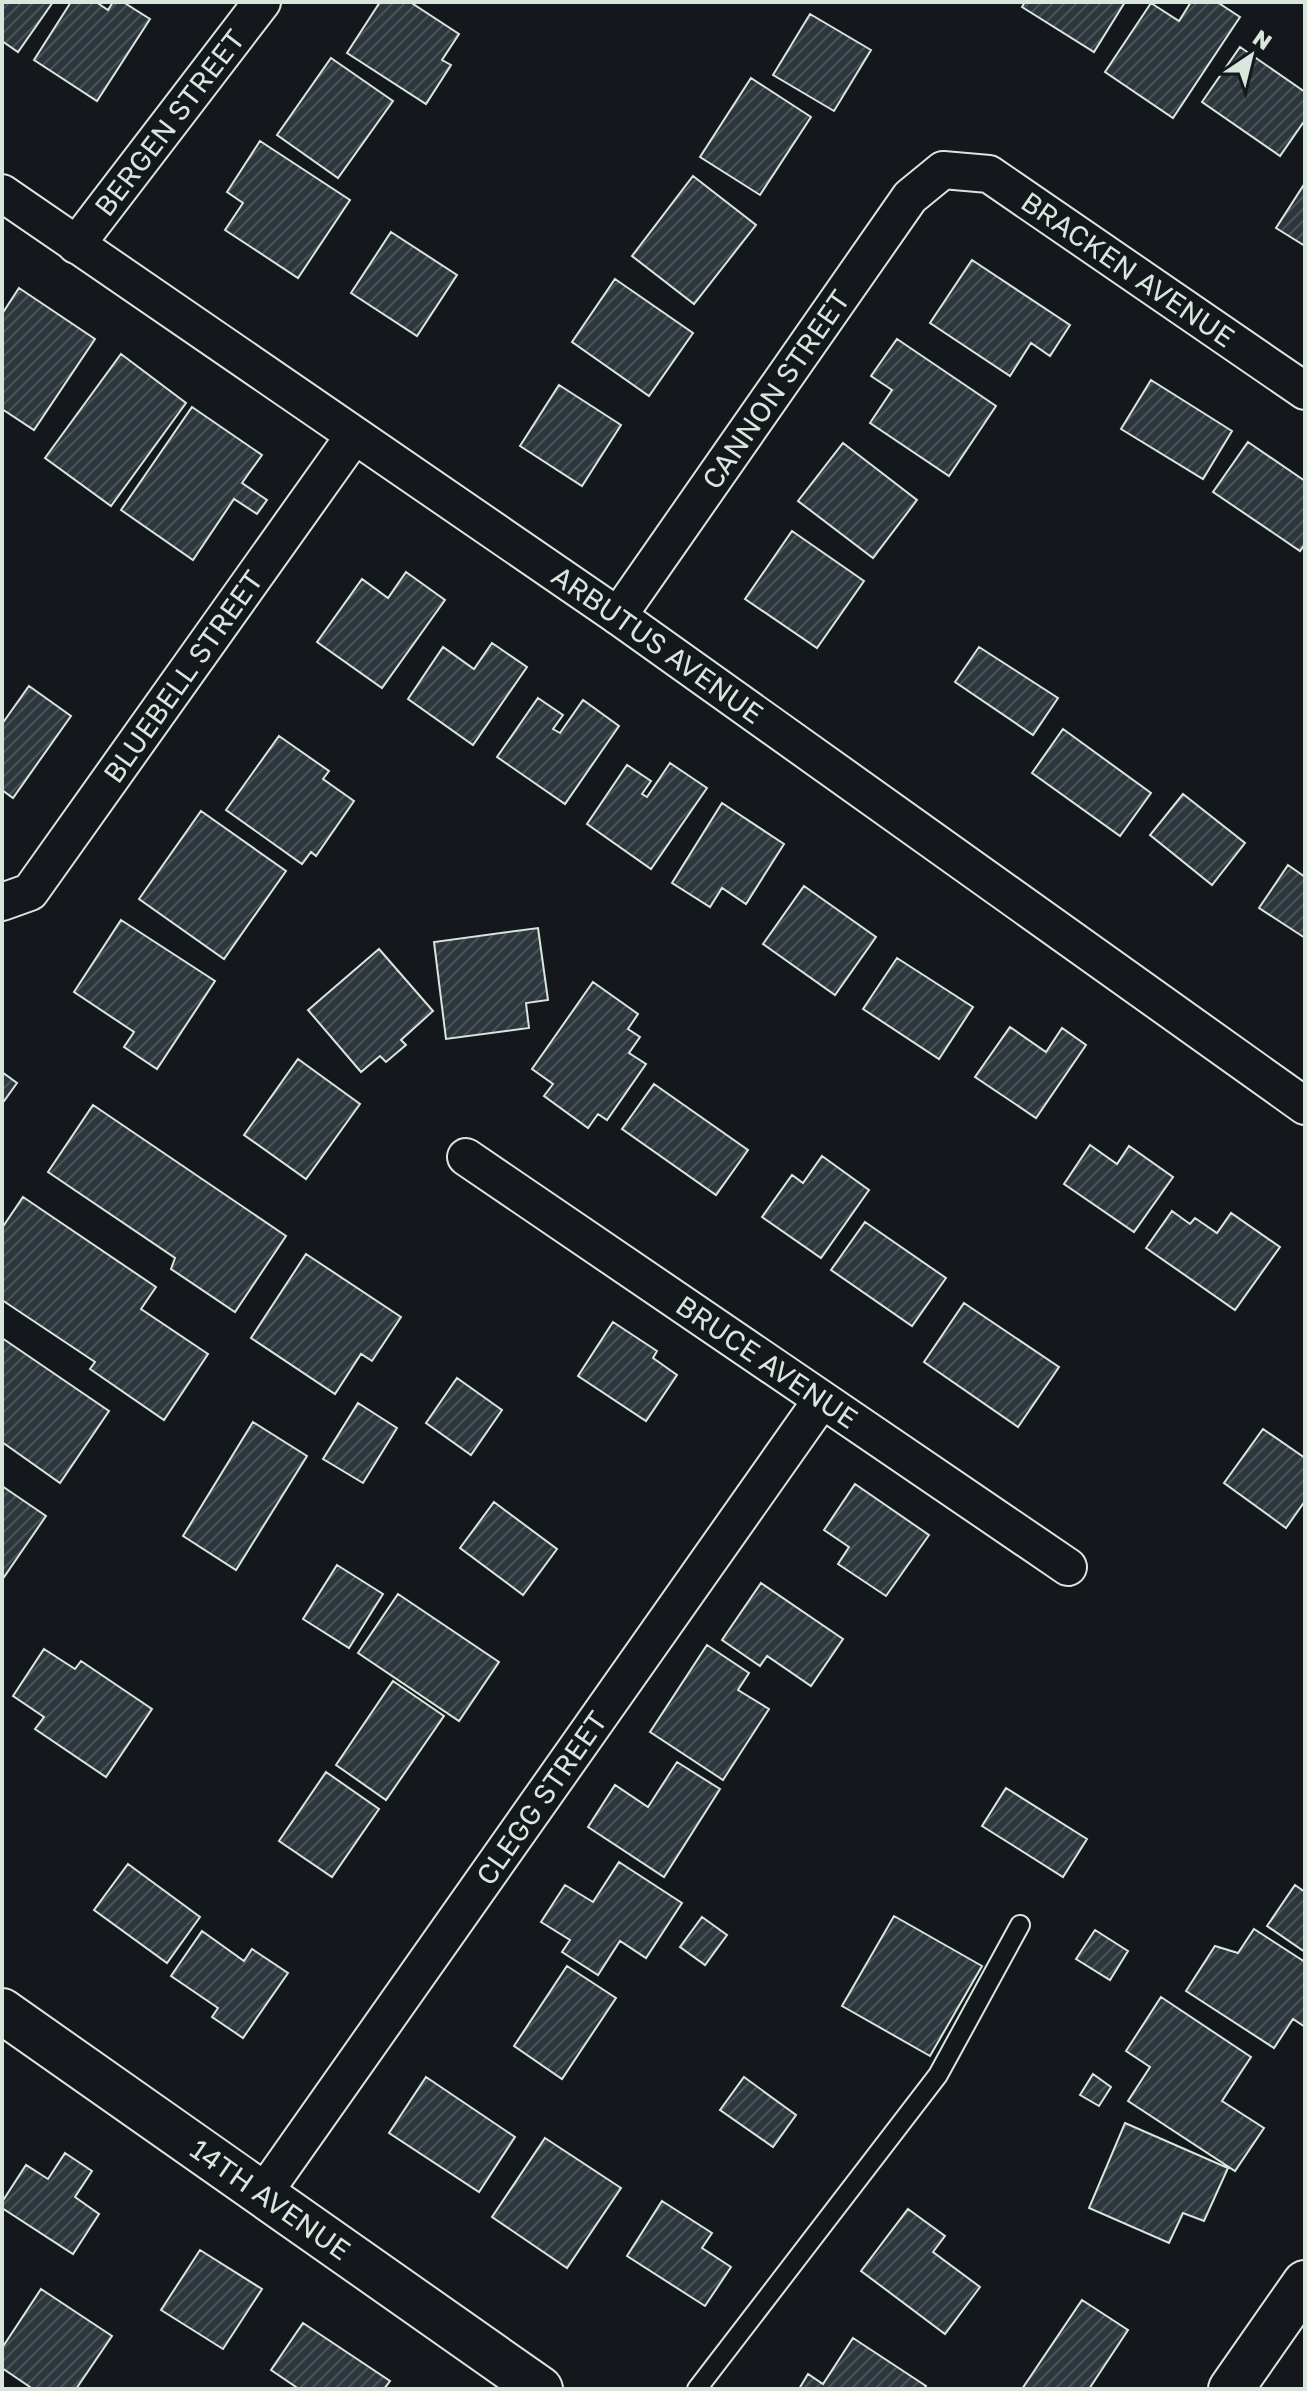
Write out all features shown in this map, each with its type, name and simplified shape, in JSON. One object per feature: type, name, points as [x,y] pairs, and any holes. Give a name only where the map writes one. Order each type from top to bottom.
[{"type":"street","name":"BERGEN STREET","points":[[76,245],[262,2]]},
{"type":"street","name":"BRACKEN AVENUE","points":[[943,170],[989,174],[1305,391]]},
{"type":"street","name":"CANNON STREET","points":[[618,616],[910,197],[943,170]]},
{"type":"street","name":"ARBUTUS AVENUE","points":[[2,193],[618,616],[1305,1106]]},
{"type":"street","name":"BLUEBELL STREET","points":[[2,902],[30,892],[354,436]]},
{"type":"street","name":"BRUCE AVENUE","points":[[466,1157],[1068,1567]]},
{"type":"street","name":"CLEGG STREET","points":[[263,2194],[821,1401]]},
{"type":"street","name":"14TH AVENUE","points":[[2,2011],[540,2389]]},
{"type":"street","points":[[1231,2389],[1305,2283]]},
{"type":"lane","points":[[697,2389],[938,2075],[1020,1925]]},
{"type":"building","points":[[2,2],[53,2],[18,52],[2,41]]},
{"type":"building","points":[[71,2],[96,2],[108,10],[113,2],[123,2],[150,19],[97,101],[34,60]]},
{"type":"building","points":[[380,2],[410,2],[459,34],[442,60],[451,65],[426,104],[347,53]]},
{"type":"building","points":[[1025,2],[1125,2],[1094,52],[1022,7]]},
{"type":"building","points":[[1191,2],[1217,2],[1240,17],[1173,118],[1105,72],[1151,3],[1179,21]]},
{"type":"building","points":[[810,14],[871,50],[834,111],[773,75]]},
{"type":"building","points":[[1240,47],[1305,92],[1305,120],[1280,156],[1202,102]]},
{"type":"building","points":[[331,58],[393,101],[338,178],[277,135]]},
{"type":"building","points":[[751,78],[811,117],[760,195],[700,157]]},
{"type":"building","points":[[260,141],[350,200],[298,278],[225,230],[243,203],[227,192]]},
{"type":"building","points":[[693,176],[756,225],[694,304],[632,256]]},
{"type":"building","points":[[1305,183],[1305,246],[1276,228]]},
{"type":"building","points":[[391,232],[457,275],[417,336],[351,293]]},
{"type":"building","points":[[972,260],[1070,325],[1050,356],[1031,343],[1010,376],[930,323]]},
{"type":"building","points":[[615,279],[693,333],[649,396],[572,342]]},
{"type":"building","points":[[19,288],[95,339],[34,430],[2,409],[2,314]]},
{"type":"building","points":[[897,339],[996,406],[949,476],[870,423],[892,390],[871,376]]},
{"type":"building","points":[[121,354],[186,403],[111,506],[45,458]]},
{"type":"building","points":[[1151,380],[1232,431],[1203,479],[1121,429]]},
{"type":"building","points":[[559,385],[621,425],[582,486],[520,446]]},
{"type":"building","points":[[192,407],[262,455],[242,483],[267,500],[257,514],[234,499],[193,560],[121,510]]},
{"type":"building","points":[[1248,442],[1305,481],[1305,544],[1300,551],[1213,492]]},
{"type":"building","points":[[843,443],[917,500],[873,558],[798,501]]},
{"type":"building","points":[[792,531],[864,581],[817,648],[745,599]]},
{"type":"building","points":[[406,572],[445,600],[382,688],[317,642],[362,579],[388,598]]},
{"type":"building","points":[[492,643],[527,667],[473,745],[408,699],[443,647],[474,669]]},
{"type":"building","points":[[979,647],[1058,698],[1033,735],[955,682]]},
{"type":"building","points":[[29,686],[71,716],[13,798],[2,790],[2,724]]},
{"type":"building","points":[[538,698],[563,715],[553,729],[560,733],[583,700],[619,726],[565,804],[497,757]]},
{"type":"building","points":[[1063,729],[1151,793],[1120,836],[1032,773]]},
{"type":"building","points":[[279,736],[329,771],[323,779],[354,801],[316,856],[311,852],[302,864],[226,810]]},
{"type":"building","points":[[670,763],[707,788],[651,869],[587,824],[627,765],[651,781],[642,794],[647,797]]},
{"type":"building","points":[[1183,794],[1245,843],[1212,885],[1150,835]]},
{"type":"building","points":[[722,803],[784,844],[746,904],[722,888],[710,907],[672,883]]},
{"type":"building","points":[[201,811],[286,871],[224,959],[139,899]]},
{"type":"building","points":[[1288,865],[1305,877],[1305,938],[1259,908]]},
{"type":"building","points":[[804,886],[876,937],[835,995],[763,944]]},
{"type":"building","points":[[121,920],[215,981],[157,1069],[124,1047],[134,1032],[74,992]]},
{"type":"building","points":[[538,928],[548,1000],[526,1003],[529,1028],[446,1039],[434,942]]},
{"type":"building","points":[[379,949],[433,1011],[401,1040],[406,1045],[386,1062],[380,1056],[361,1072],[308,1010]]},
{"type":"building","points":[[897,958],[973,1007],[939,1059],[863,1009]]},
{"type":"building","points":[[593,982],[638,1014],[628,1029],[640,1037],[629,1053],[646,1064],[607,1120],[598,1114],[588,1128],[544,1096],[553,1084],[532,1069]]},
{"type":"building","points":[[1010,1027],[1046,1052],[1062,1028],[1086,1045],[1036,1118],[975,1077]]},
{"type":"building","points":[[298,1059],[360,1104],[306,1179],[244,1135]]},
{"type":"building","points":[[2,1072],[17,1083],[2,1104]]},
{"type":"building","points":[[654,1084],[748,1150],[716,1195],[622,1129]]},
{"type":"building","points":[[93,1105],[286,1236],[235,1312],[171,1269],[175,1258],[48,1172]]},
{"type":"building","points":[[1090,1145],[1117,1164],[1129,1146],[1173,1177],[1134,1232],[1064,1184]]},
{"type":"building","points":[[822,1156],[869,1190],[821,1258],[762,1217],[792,1175],[803,1183]]},
{"type":"building","points":[[23,1197],[156,1287],[141,1309],[208,1354],[164,1420],[90,1369],[95,1362],[2,1300],[2,1228]]},
{"type":"building","points":[[1172,1211],[1190,1224],[1195,1218],[1217,1233],[1231,1213],[1280,1247],[1235,1310],[1146,1248]]},
{"type":"building","points":[[865,1222],[946,1278],[912,1326],[831,1270]]},
{"type":"building","points":[[306,1254],[401,1317],[372,1361],[361,1354],[335,1394],[251,1338]]},
{"type":"building","points":[[964,1303],[1059,1367],[1018,1427],[924,1362]]},
{"type":"building","points":[[613,1322],[657,1351],[653,1358],[677,1375],[646,1421],[578,1376]]},
{"type":"building","points":[[2,1338],[109,1411],[60,1483],[2,1442]]},
{"type":"building","points":[[457,1378],[502,1410],[471,1455],[426,1423]]},
{"type":"building","points":[[358,1403],[397,1428],[363,1483],[323,1459]]},
{"type":"building","points":[[253,1422],[307,1456],[236,1570],[183,1536]]},
{"type":"building","points":[[1263,1429],[1305,1458],[1305,1501],[1286,1528],[1224,1483]]},
{"type":"building","points":[[855,1484],[929,1535],[886,1596],[838,1564],[849,1547],[824,1530]]},
{"type":"building","points":[[2,1486],[46,1516],[2,1580]]},
{"type":"building","points":[[494,1502],[557,1549],[523,1595],[460,1548]]},
{"type":"building","points":[[337,1565],[383,1594],[349,1648],[303,1619]]},
{"type":"building","points":[[761,1583],[843,1639],[811,1686],[767,1656],[760,1666],[722,1640]]},
{"type":"building","points":[[398,1594],[499,1662],[459,1721],[358,1653]]},
{"type":"building","points":[[707,1645],[749,1673],[738,1690],[769,1709],[723,1780],[650,1732]]},
{"type":"building","points":[[44,1649],[75,1669],[81,1661],[152,1709],[106,1777],[35,1729],[44,1717],[13,1696]]},
{"type":"building","points":[[393,1681],[444,1716],[386,1800],[336,1765]]},
{"type":"building","points":[[677,1762],[720,1789],[664,1877],[588,1827],[615,1785],[648,1807]]},
{"type":"building","points":[[326,1772],[379,1809],[332,1877],[279,1841]]},
{"type":"building","points":[[1006,1788],[1087,1839],[1063,1877],[982,1826]]},
{"type":"building","points":[[619,1862],[682,1903],[646,1958],[620,1941],[598,1975],[562,1952],[570,1940],[541,1922],[565,1885],[593,1902]]},
{"type":"building","points":[[128,1864],[200,1917],[167,1963],[94,1910]]},
{"type":"building","points":[[1295,1885],[1305,1892],[1305,1952],[1267,1926]]},
{"type":"building","points":[[894,1916],[982,1966],[930,2056],[842,2006]]},
{"type":"building","points":[[702,1917],[727,1935],[705,1965],[680,1947]]},
{"type":"building","points":[[1254,1929],[1305,1962],[1305,2027],[1293,2019],[1274,2048],[1186,1991],[1215,1946],[1238,1953]]},
{"type":"building","points":[[1095,1930],[1128,1951],[1110,1980],[1076,1959]]},
{"type":"building","points":[[202,1931],[244,1961],[252,1949],[288,1973],[243,2038],[212,2017],[218,2008],[171,1976]]},
{"type":"building","points":[[567,1966],[616,1998],[562,2079],[514,2046]]},
{"type":"building","points":[[1161,1997],[1251,2057],[1222,2101],[1264,2128],[1235,2171],[1128,2101],[1150,2067],[1126,2051]]},
{"type":"building","points":[[1093,2074],[1111,2087],[1099,2106],[1080,2095]]},
{"type":"building","points":[[426,2077],[515,2137],[479,2192],[389,2133]]},
{"type":"building","points":[[744,2077],[796,2115],[773,2147],[720,2110]]},
{"type":"building","points":[[1125,2123],[1228,2168],[1204,2221],[1183,2213],[1169,2243],[1089,2208]]},
{"type":"building","points":[[545,2138],[621,2188],[567,2268],[492,2217]]},
{"type":"building","points":[[65,2153],[92,2171],[75,2197],[99,2214],[73,2254],[2,2208],[2,2202],[26,2165],[48,2179]]},
{"type":"building","points":[[662,2201],[712,2233],[702,2248],[731,2267],[705,2306],[627,2256]]},
{"type":"building","points":[[908,2209],[945,2236],[933,2252],[980,2287],[945,2334],[861,2271]]},
{"type":"building","points":[[200,2250],[262,2289],[223,2349],[161,2310]]},
{"type":"building","points":[[41,2289],[112,2336],[76,2389],[33,2389],[2,2368],[2,2348]]},
{"type":"building","points":[[1082,2300],[1128,2330],[1089,2389],[1022,2389]]},
{"type":"building","points":[[303,2323],[390,2381],[384,2389],[299,2389],[271,2370]]},
{"type":"building","points":[[853,2338],[926,2386],[924,2389],[799,2389],[808,2374],[823,2384]]}]
